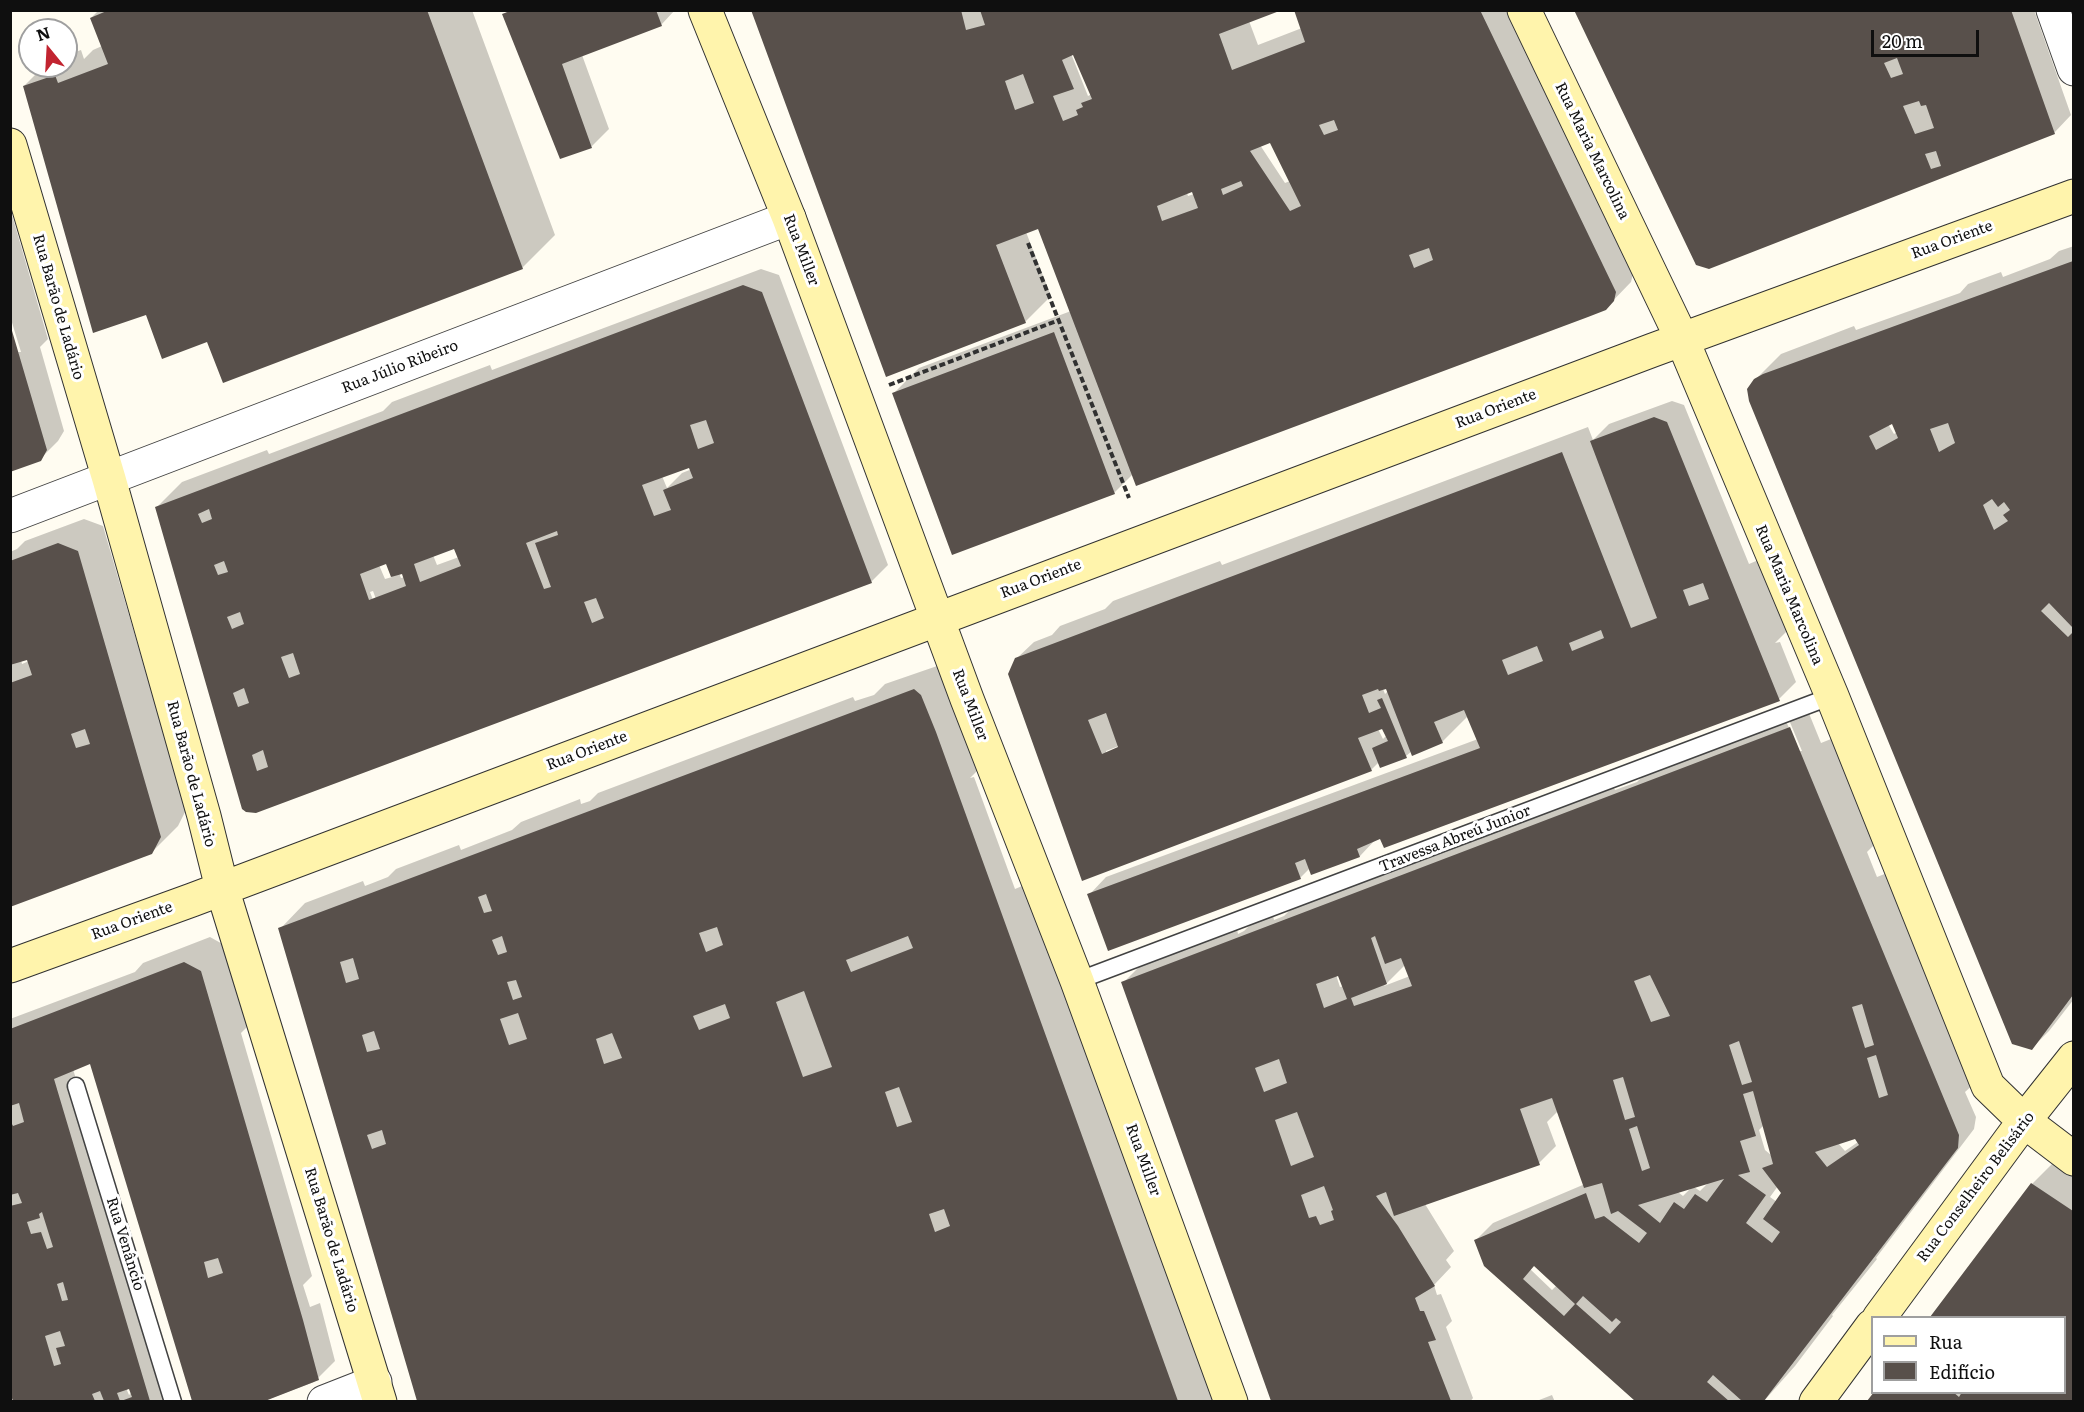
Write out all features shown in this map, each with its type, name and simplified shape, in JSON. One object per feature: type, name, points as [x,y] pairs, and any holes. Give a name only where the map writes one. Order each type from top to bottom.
[{"type":"main road","name":"Rua Miller","points":[[705,10],[789,218],[967,699],[1077,981],[1231,1401]]},
{"type":"main road","name":"Rua Maria Marcolina","points":[[1524,10],[1682,339],[1832,696],[1988,1086],[2024,1122],[2073,1160]]},
{"type":"main road","name":"Rua Barão de Ladário","points":[[10,145],[109,479],[204,816],[222,888],[377,1392]]},
{"type":"main road","name":"Rua Oriente","points":[[10,966],[1682,339],[2073,196]]},
{"type":"main road","name":"Rua Conselheiro Belisário","points":[[1880,1316],[2073,1058]]},
{"type":"main road","points":[[1816,1401],[1871,1327]]},
{"type":"street","points":[[2053,10],[2073,69]]},
{"type":"street","name":"Rua Júlio Ribeiro","points":[[10,516],[789,218]]},
{"type":"street","points":[[324,1401],[377,1392]]},
{"type":"lane","name":"Travessa Abreú Junior","points":[[1077,981],[1832,696]]},
{"type":"lane","name":"Rua Venâncio","points":[[76,1086],[173,1401]]},
{"type":"path","points":[[1028,243],[1129,498]]},
{"type":"path","points":[[881,388],[1059,320]]},
{"type":"building","points":[[109,10],[427,10],[523,269],[223,383],[207,342],[162,359],[146,315],[93,333],[23,86],[46,78],[56,78],[58,83],[78,78],[78,75],[108,64],[90,18]]},
{"type":"building","points":[[513,10],[656,10],[662,26],[562,64],[592,148],[560,159],[502,14]]},
{"type":"building","points":[[751,10],[961,10],[966,30],[985,25],[980,10],[1282,10],[1219,34],[1232,70],[1305,42],[1294,10],[1480,10],[1616,292],[1614,301],[1606,310],[1136,486],[1038,229],[996,245],[1026,323],[886,377]],"holes":[[[1073,55],[1092,99],[1081,103],[1083,107],[1076,110],[1078,115],[1063,121],[1053,96],[1074,89],[1062,60]],[[1023,74],[1034,103],[1015,110],[1005,81]],[[1334,120],[1338,130],[1324,135],[1319,125]],[[1270,143],[1301,206],[1290,211],[1250,151]],[[1241,181],[1243,186],[1223,195],[1221,189]],[[1192,192],[1198,208],[1162,221],[1157,206]],[[1429,248],[1433,260],[1414,268],[1409,255]]]},
{"type":"building","points":[[1574,10],[2011,10],[2055,134],[1709,269],[1696,265]],"holes":[[[1897,58],[1903,74],[1891,78],[1884,63]],[[1919,101],[1921,106],[1926,105],[1934,128],[1915,134],[1903,106]],[[1936,151],[1941,166],[1931,169],[1925,154]]]},
{"type":"building","points":[[2073,261],[2073,628],[2049,603],[2041,611],[2068,637],[2073,632],[2073,995],[2032,1050],[2012,1044],[1749,401],[1747,389],[1754,379]],"holes":[[[1948,423],[1955,443],[1939,452],[1930,429]],[[1892,424],[1898,438],[1876,450],[1869,436]],[[1992,499],[1998,507],[2004,502],[2010,510],[2003,515],[2008,521],[1994,530],[1983,505]]]},
{"type":"building","points":[[743,285],[762,292],[872,583],[256,813],[246,812],[242,809],[155,507]],"holes":[[[706,420],[714,443],[698,449],[690,425]],[[689,468],[693,478],[663,490],[671,510],[654,516],[642,485]],[[209,509],[212,519],[202,523],[198,514]],[[557,531],[558,535],[535,543],[551,587],[544,589],[526,543]],[[454,549],[461,566],[420,582],[414,564]],[[224,561],[228,572],[218,575],[214,565]],[[386,564],[391,577],[402,574],[406,586],[369,600],[360,574]],[[596,598],[604,618],[592,623],[584,602]],[[240,612],[244,624],[232,629],[227,617]],[[293,653],[300,674],[289,678],[281,657]],[[244,688],[249,703],[238,707],[233,693]],[[263,750],[268,767],[257,771],[252,755]]]},
{"type":"building","points":[[10,324],[47,450],[41,461],[10,472]]},
{"type":"building","points":[[1054,332],[1115,494],[952,555],[892,393]]},
{"type":"building","points":[[1654,417],[1667,422],[1780,701],[1384,848],[1380,839],[1357,849],[1360,857],[1311,875],[1305,859],[1295,863],[1301,879],[1108,951],[1087,894],[1480,748],[1464,710],[1434,722],[1443,743],[1412,756],[1386,689],[1379,691],[1378,689],[1362,695],[1369,713],[1381,708],[1377,700],[1382,698],[1407,758],[1380,768],[1372,748],[1388,741],[1382,729],[1358,738],[1372,771],[1082,881],[1008,674],[1015,658],[1562,452],[1631,628],[1657,618],[1590,441]],"holes":[[[1703,583],[1709,599],[1689,606],[1683,590]],[[1601,630],[1604,638],[1572,651],[1569,643]],[[1537,646],[1543,661],[1508,675],[1502,660]],[[1106,713],[1118,747],[1102,754],[1088,720]]]},
{"type":"building","points":[[58,543],[78,551],[161,837],[152,854],[10,907],[10,683],[32,675],[27,660],[10,665],[10,561]],"holes":[[[85,729],[90,744],[76,748],[71,734]]]},
{"type":"building","points":[[914,689],[921,695],[936,732],[1178,1401],[417,1401],[278,928]],"holes":[[[486,894],[492,911],[484,913],[478,897]],[[717,927],[723,945],[706,952],[699,933]],[[502,936],[507,952],[498,955],[492,940]],[[908,936],[913,948],[851,972],[846,960]],[[353,958],[359,979],[346,983],[340,962]],[[516,980],[522,997],[513,1000],[507,982]],[[804,991],[832,1067],[803,1077],[776,1002]],[[725,1004],[730,1018],[699,1030],[693,1016]],[[518,1013],[527,1039],[509,1045],[500,1019]],[[374,1031],[380,1049],[367,1052],[362,1035]],[[612,1033],[622,1058],[604,1064],[596,1039]],[[899,1087],[912,1122],[897,1127],[885,1092]],[[382,1130],[386,1144],[372,1149],[367,1135]],[[944,1209],[950,1226],[935,1232],[929,1214]]]},
{"type":"building","points":[[1790,727],[1959,1135],[1958,1148],[1764,1401],[1742,1401],[1713,1375],[1707,1382],[1729,1401],[1635,1401],[1484,1266],[1474,1240],[1586,1193],[1595,1219],[1604,1216],[1639,1243],[1647,1233],[1618,1211],[1611,1214],[1602,1183],[1584,1188],[1552,1098],[1520,1109],[1540,1165],[1394,1216],[1386,1192],[1376,1196],[1398,1226],[1435,1286],[1415,1298],[1420,1311],[1424,1311],[1436,1340],[1428,1342],[1451,1401],[1271,1401],[1121,982]],"holes":[[[1375,936],[1385,964],[1401,958],[1412,986],[1354,1006],[1351,998],[1387,984],[1371,938]],[[1650,975],[1670,1016],[1651,1022],[1634,981]],[[1338,976],[1347,999],[1324,1008],[1316,984]],[[1862,1004],[1874,1045],[1865,1048],[1852,1007]],[[1739,1041],[1752,1082],[1742,1085],[1729,1045]],[[1876,1055],[1888,1095],[1879,1098],[1867,1058]],[[1279,1059],[1287,1083],[1264,1092],[1255,1068]],[[1623,1077],[1635,1117],[1625,1120],[1613,1080]],[[1753,1091],[1773,1164],[1762,1168],[1781,1193],[1763,1219],[1780,1232],[1772,1243],[1746,1223],[1766,1195],[1738,1175],[1750,1172],[1740,1141],[1756,1136],[1743,1094]],[[1297,1112],[1314,1157],[1291,1166],[1275,1120]],[[1637,1126],[1650,1168],[1642,1171],[1629,1129]],[[1855,1139],[1859,1145],[1827,1167],[1815,1152]],[[1724,1179],[1707,1202],[1695,1194],[1684,1209],[1674,1202],[1660,1223],[1638,1205]],[[1324,1186],[1333,1210],[1331,1211],[1334,1220],[1320,1225],[1316,1216],[1309,1218],[1301,1195]],[[1534,1266],[1575,1304],[1564,1316],[1523,1279]],[[1583,1296],[1612,1322],[1616,1318],[1621,1322],[1610,1334],[1576,1304]]]},
{"type":"building","points":[[184,962],[201,971],[319,1380],[265,1401],[192,1401],[90,1064],[54,1079],[150,1401],[121,1401],[132,1397],[129,1389],[117,1393],[120,1401],[104,1401],[100,1391],[92,1394],[95,1401],[13,1401],[10,1393],[10,1206],[22,1203],[18,1193],[10,1195],[10,1120],[13,1126],[24,1122],[19,1103],[10,1106],[10,1029]],"holes":[[[42,1212],[53,1247],[47,1249],[41,1232],[31,1234],[27,1222],[40,1218],[39,1214]],[[218,1258],[223,1273],[208,1278],[204,1262]],[[63,1282],[68,1300],[62,1301],[57,1284]],[[60,1331],[65,1346],[56,1348],[61,1364],[54,1366],[45,1336]]]},
{"type":"building","points":[[2031,1183],[2073,1211],[2073,1401],[1867,1401],[1872,1394],[1955,1394],[1959,1397],[1961,1394],[2066,1394],[2066,1316],[1931,1316]]}]
